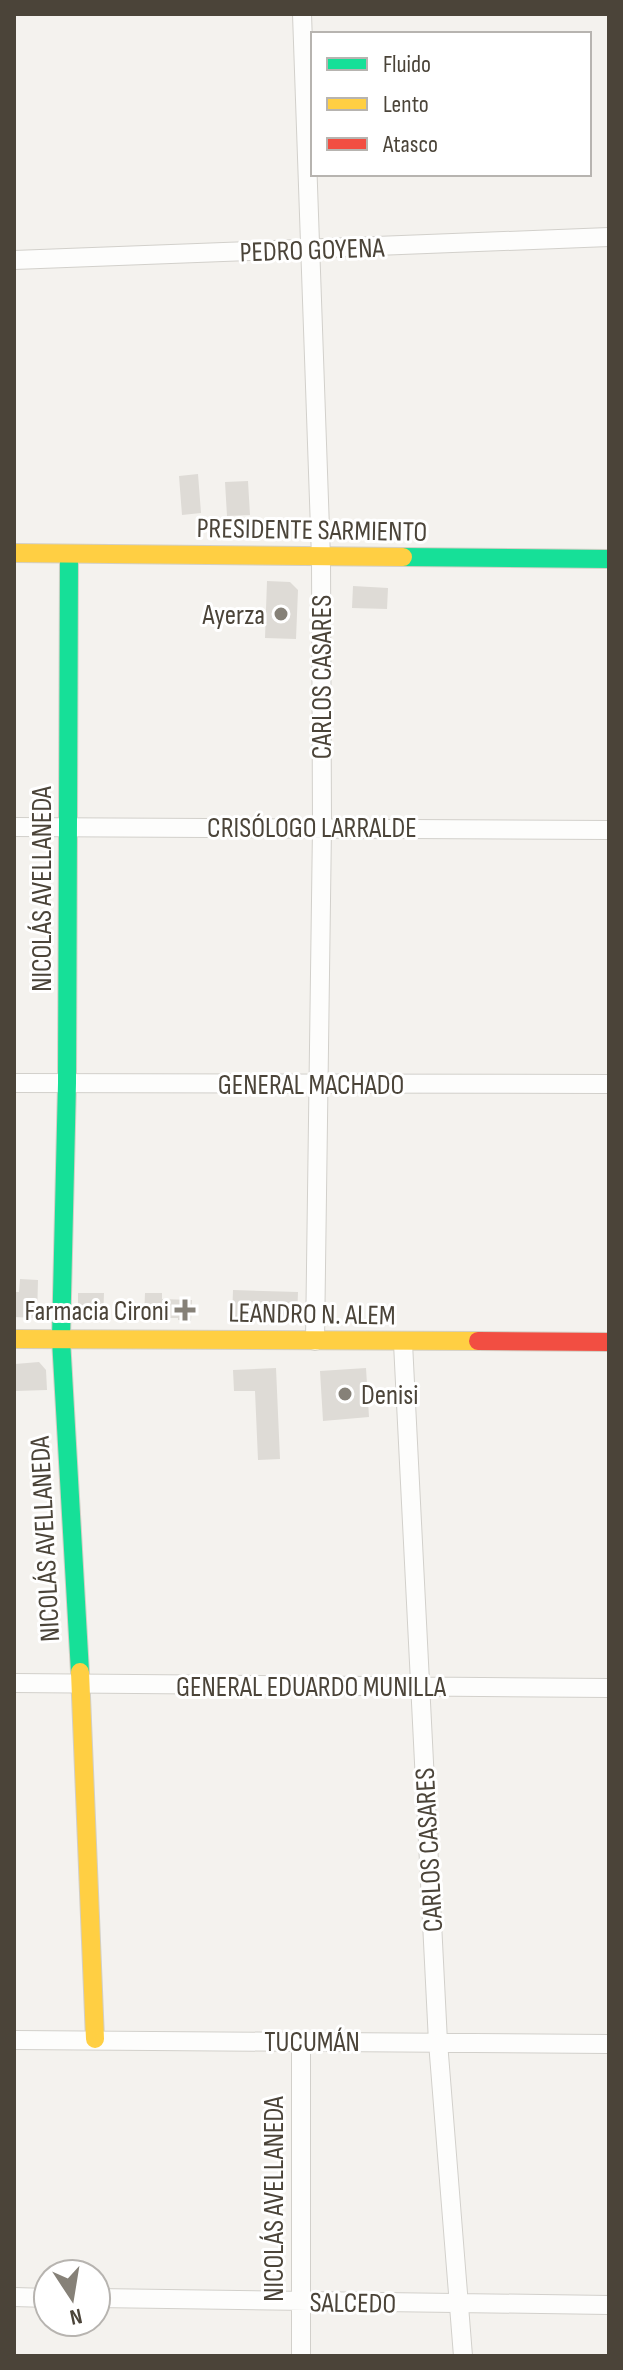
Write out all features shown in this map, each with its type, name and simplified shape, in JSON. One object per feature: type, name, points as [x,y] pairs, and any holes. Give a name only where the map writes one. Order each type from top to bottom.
[{"type":"street","name":"CARLOS CASARES","points":[[302,14],[321,558],[322,827],[315,1341]]},
{"type":"street","name":"PEDRO GOYENA","points":[[14,260],[609,237]]},
{"type":"street","name":"PRESIDENTE SARMIENTO","points":[[14,553],[609,559]]},
{"type":"street","name":"NICOLÁS AVELLANEDA","points":[[69,555],[70,826],[61,1339],[81,1684],[95,2039]]},
{"type":"street","name":"CRISÓLOGO LARRALDE","points":[[14,827],[609,830]]},
{"type":"street","name":"GENERAL MACHADO","points":[[14,1083],[609,1084]]},
{"type":"street","name":"LEANDRO N. ALEM","points":[[14,1339],[609,1342]]},
{"type":"street","name":"CARLOS CASARES","points":[[403,1343],[438,2042],[463,2356]]},
{"type":"street","name":"GENERAL EDUARDO MUNILLA","points":[[14,1683],[609,1688]]},
{"type":"street","name":"TUCUMÁN","points":[[14,2040],[609,2044]]},
{"type":"street","name":"NICOLÁS AVELLANEDA","points":[[301,2041],[301,2356]]},
{"type":"street","name":"SALCEDO","points":[[112,2298],[609,2305]]},
{"type":"building","points":[[198,474],[201,513],[182,515],[179,476]]},
{"type":"building","points":[[248,481],[250,515],[227,516],[225,482]]},
{"type":"building","name":"Ayerza","points":[[267,581],[290,582],[298,590],[296,639],[265,638]]},
{"type":"building","points":[[353,586],[388,588],[387,609],[352,608]]},
{"type":"building","points":[[20,1279],[38,1280],[37,1318],[14,1317],[14,1292],[19,1292]]},
{"type":"building","points":[[233,1290],[298,1292],[297,1318],[291,1322],[232,1320]]},
{"type":"building","points":[[78,1293],[104,1293],[103,1320],[84,1320],[78,1313]]},
{"type":"building","points":[[145,1293],[162,1293],[162,1299],[192,1300],[191,1321],[144,1318]]},
{"type":"building","points":[[39,1362],[46,1370],[47,1390],[16,1391],[15,1364]]},
{"type":"building","points":[[276,1368],[280,1459],[258,1460],[255,1391],[234,1391],[233,1370]]},
{"type":"building","name":"Denisi","points":[[366,1368],[369,1417],[323,1421],[320,1371]]},
{"type":"traffic: fast","points":[[69,555],[67,1083],[61,1339],[80,1672]]},
{"type":"traffic: fast","points":[[403,557],[609,559]]},
{"type":"traffic: slow","points":[[14,553],[403,557]]},
{"type":"traffic: slow","points":[[14,1339],[478,1341]]},
{"type":"traffic: slow","points":[[80,1672],[95,2039]]},
{"type":"traffic: jam","points":[[478,1341],[609,1342]]},
{"type":"place","name":"Ayerza","points":[[281,614]]},
{"type":"place","name":"Farmacia Cironi","points":[[185,1310]]},
{"type":"place","name":"Denisi","points":[[345,1394]]}]
